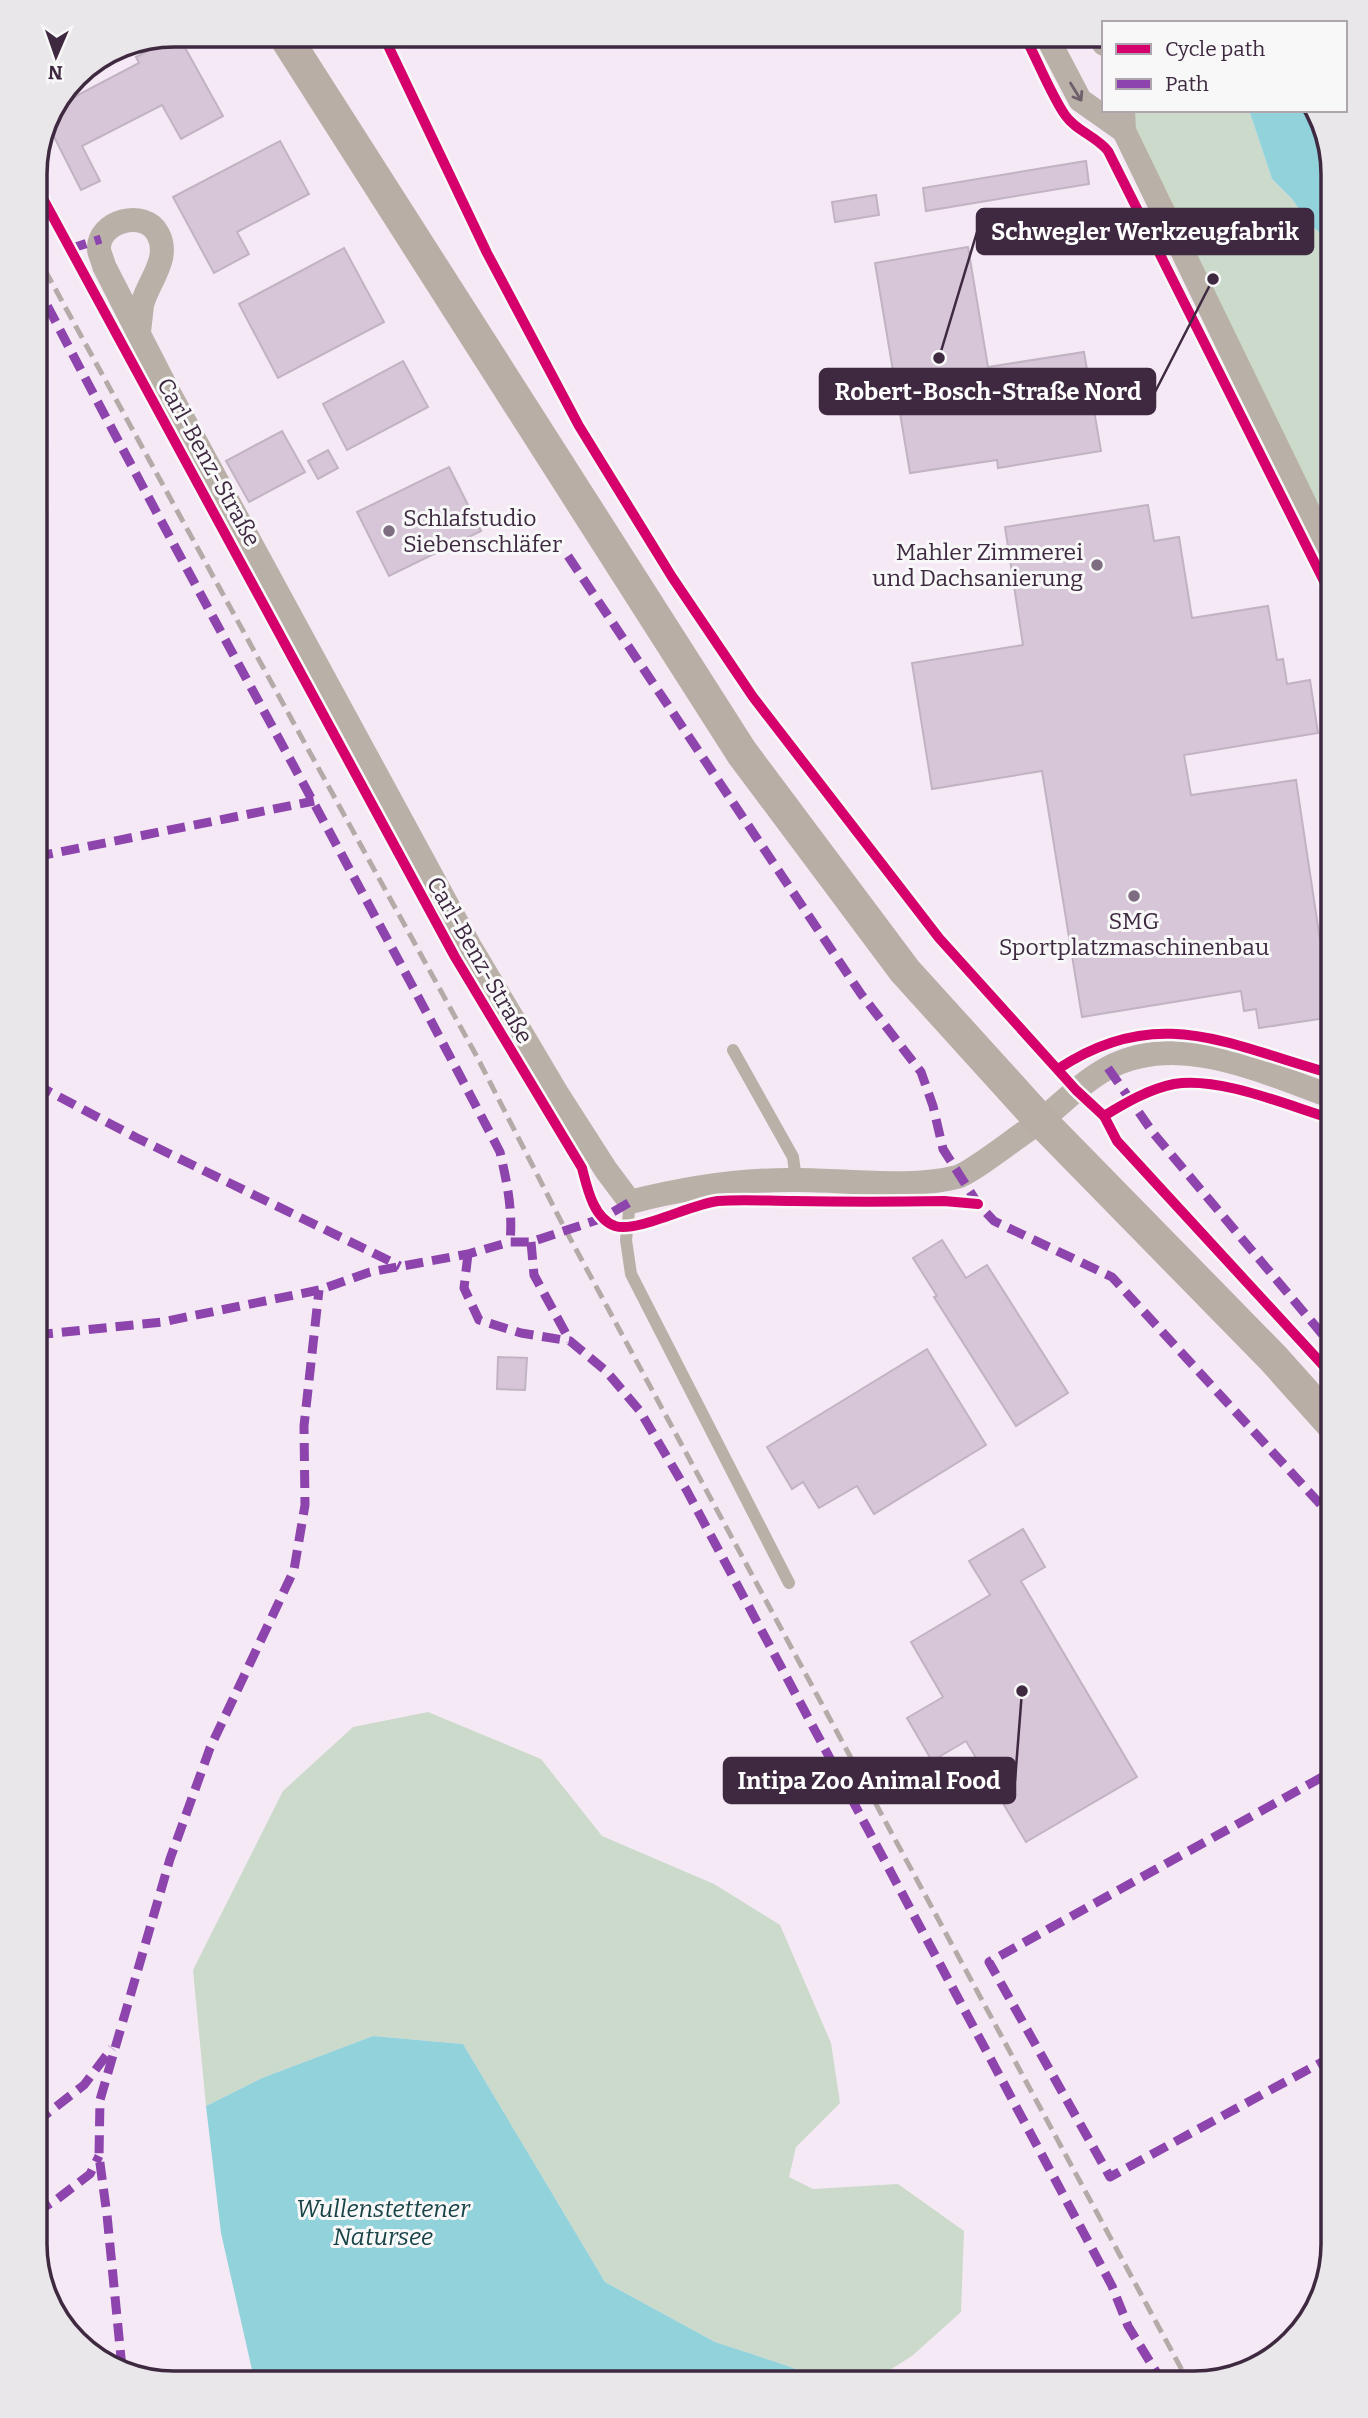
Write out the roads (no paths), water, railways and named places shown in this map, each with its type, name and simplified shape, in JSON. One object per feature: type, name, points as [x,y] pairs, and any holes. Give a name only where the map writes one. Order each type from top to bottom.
[{"type":"main road","points":[[293,48],[741,753],[905,971],[1041,1121],[1321,1412]]},
{"type":"street","points":[[1053,48],[1080,100],[1102,110]]},
{"type":"street","points":[[1105,112],[1124,121],[1321,537]]},
{"type":"street","name":"Carl-Benz-Straße","points":[[139,332],[168,391],[470,945],[558,1095],[630,1202]]},
{"type":"street","points":[[630,1202],[677,1190],[765,1180],[914,1182],[960,1176],[1041,1121],[1076,1090],[1108,1068],[1133,1059],[1163,1053],[1208,1056],[1321,1093]]},
{"type":"lane","points":[[733,1050],[793,1157],[796,1180]]},
{"type":"lane","points":[[630,1202],[626,1240],[631,1274],[789,1583]]},
{"type":"water","points":[[1250,112],[1304,112],[1314,134],[1320,158],[1321,234],[1272,179]]},
{"type":"water","name":"Wullenstettener Natursee","points":[[373,2036],[463,2044],[605,2282],[715,2342],[799,2371],[252,2370],[221,2233],[206,2106],[262,2078]]},
{"type":"railway","points":[[48,276],[476,1055],[565,1229],[1183,2371]]},
{"type":"place","name":"Robert-Bosch-Straße Nord","points":[[1213,279]]},
{"type":"place","name":"Schwegler Werkzeugfabrik","points":[[939,358]]},
{"type":"place","name":"Schlafstudio Siebenschläfer","points":[[389,531]]},
{"type":"place","name":"Mahler Zimmerei und Dachsanierung","points":[[1097,565]]},
{"type":"place","name":"SMG Sportplatzmaschinenbau","points":[[1134,896]]},
{"type":"place","name":"Intipa Zoo Animal Food","points":[[1022,1691]]}]
